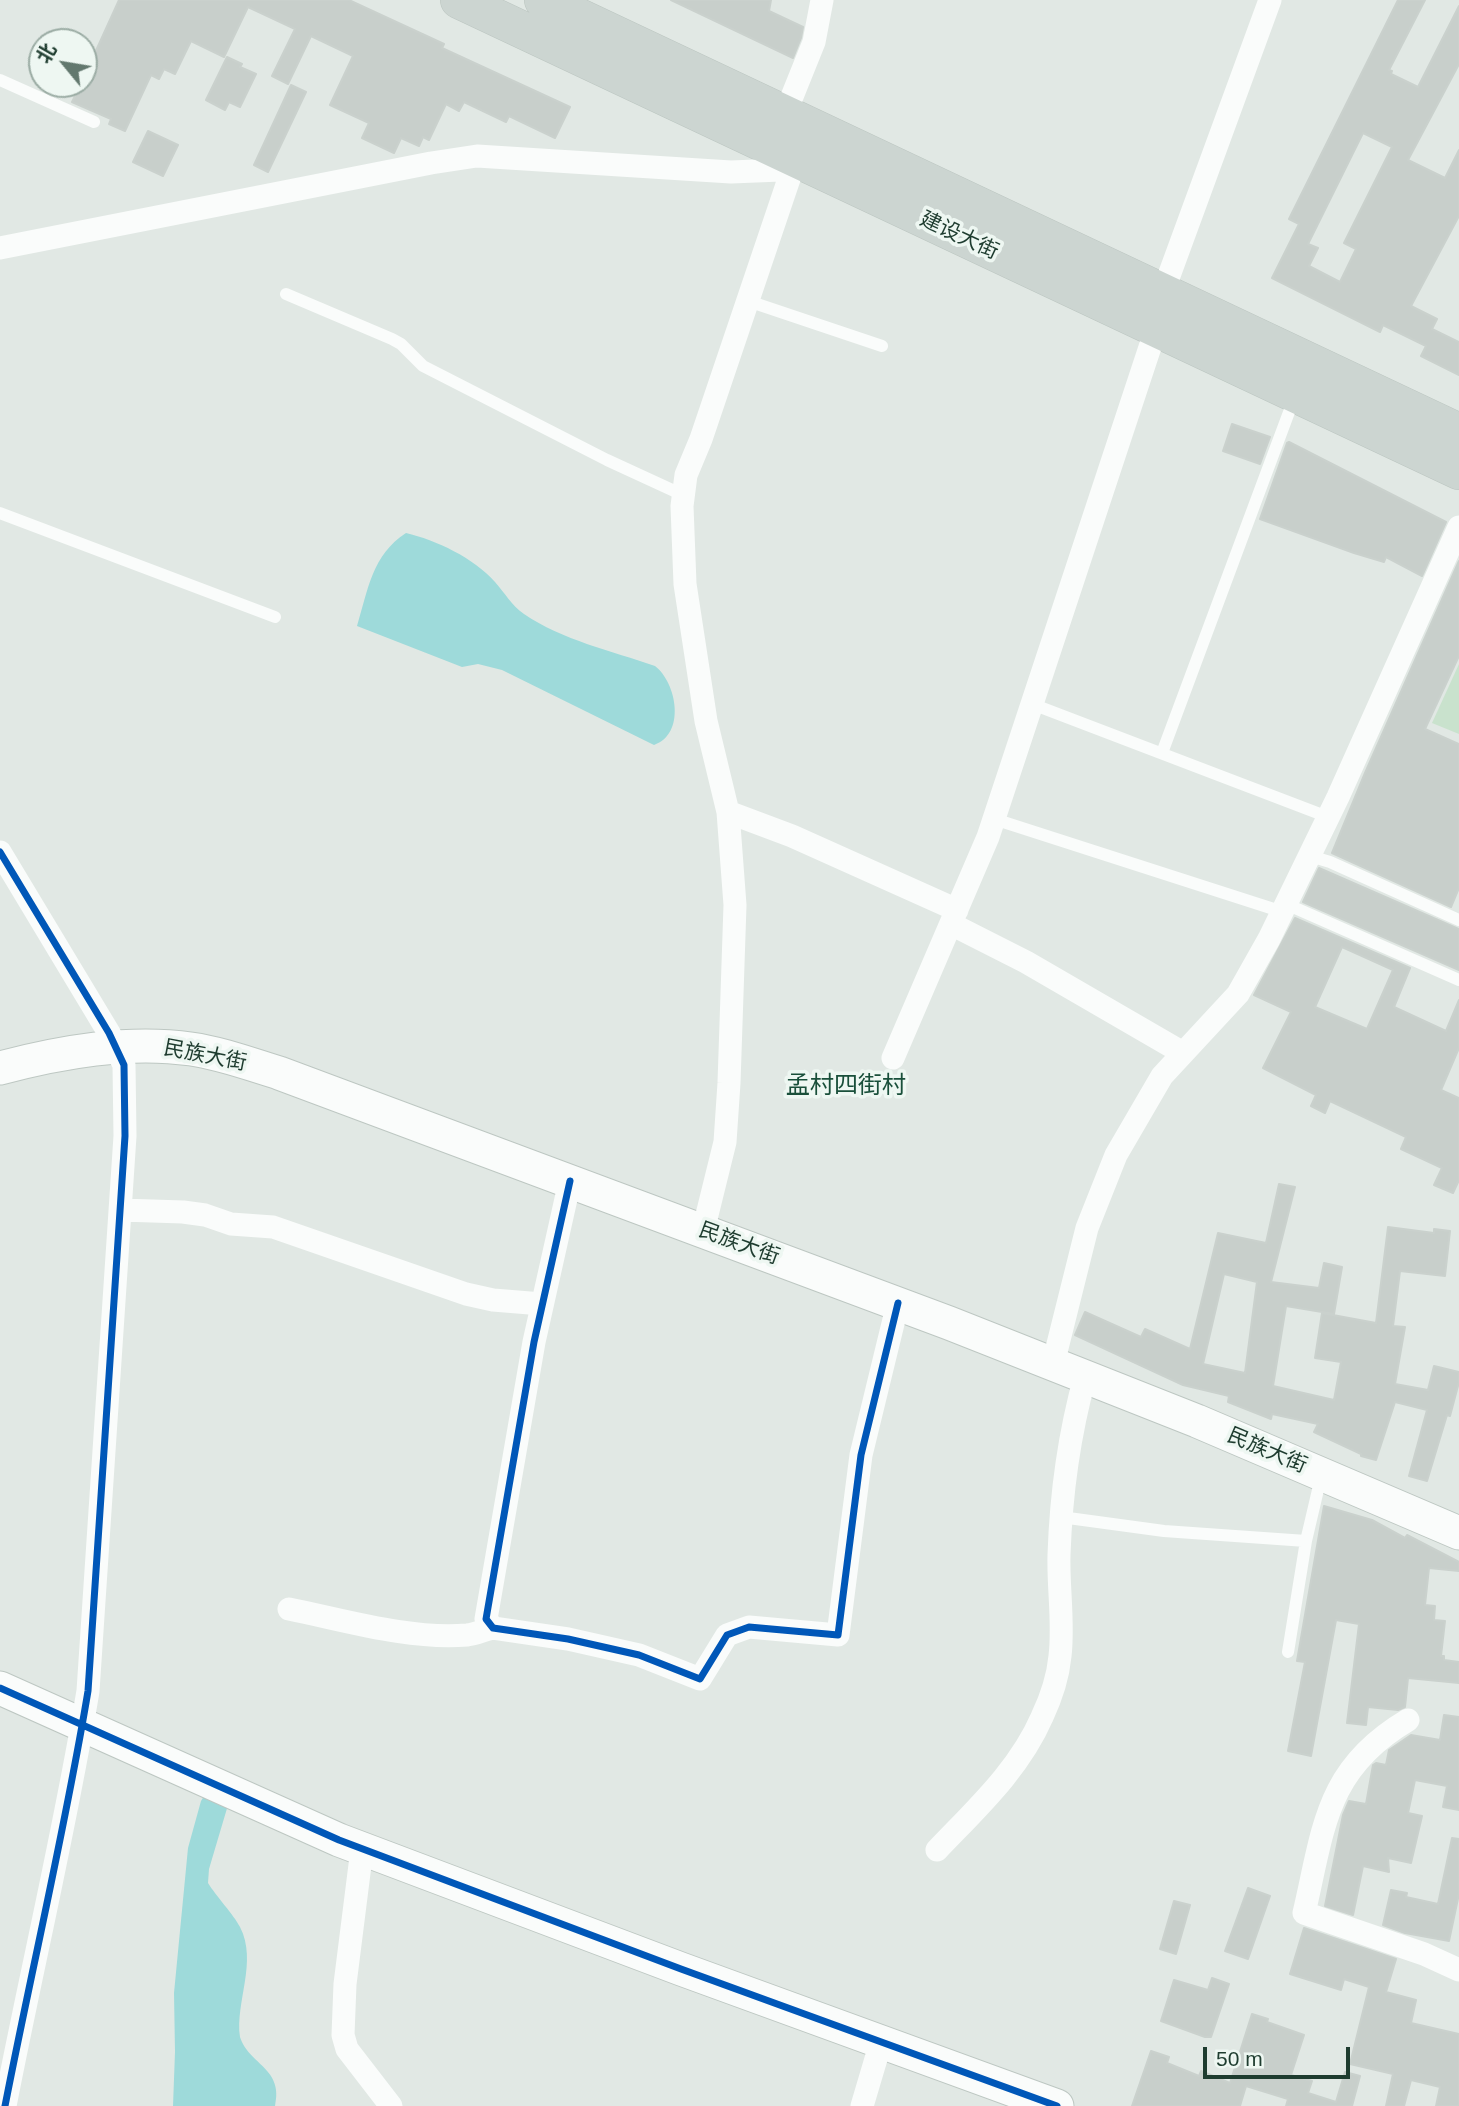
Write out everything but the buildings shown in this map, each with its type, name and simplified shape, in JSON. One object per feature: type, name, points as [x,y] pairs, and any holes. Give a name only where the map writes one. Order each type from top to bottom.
[{"type":"main road","name":"建设大街","points":[[459,0],[804,169],[1156,328],[1459,471]]},
{"type":"main road","name":"建设大街","points":[[543,0],[1459,432]]},
{"type":"main road","name":"民族大街","points":[[0,1068],[29,1060],[116,1047],[155,1046],[192,1049],[279,1073],[898,1303],[1086,1377],[1459,1532]]},
{"type":"main road","points":[[0,1688],[362,1849],[1056,2106]]},
{"type":"street","points":[[785,114],[814,41],[821,0]]},
{"type":"street","points":[[1163,292],[1270,0]]},
{"type":"street","points":[[0,248],[365,175],[477,156],[731,172],[804,169],[748,301],[701,439],[686,474],[683,495],[685,584],[706,721],[728,812],[735,905],[725,1142],[703,1231]]},
{"type":"street","points":[[893,1058],[994,819],[1156,328]]},
{"type":"street","points":[[1053,1364],[1087,1228],[1116,1155],[1162,1076],[1238,994],[1310,856],[1459,527]]},
{"type":"street","points":[[728,812],[792,836],[954,917],[1183,1053]]},
{"type":"street","points":[[0,852],[109,1033],[124,1065],[125,1136],[89,1677],[73,1782],[5,2106]]},
{"type":"street","points":[[493,1628],[486,1619],[534,1342],[570,1181]]},
{"type":"street","points":[[121,1210],[183,1212],[205,1215],[231,1224],[273,1227],[466,1294],[493,1300],[542,1304]]},
{"type":"street","points":[[289,1609],[389,1629],[443,1636],[470,1635],[493,1628],[568,1639],[639,1655],[700,1679],[727,1635],[749,1628],[838,1635],[861,1455],[898,1303]]},
{"type":"street","points":[[937,1850],[1002,1781],[1023,1752],[1042,1718],[1054,1686],[1061,1656],[1061,1517],[1075,1415],[1086,1377]]},
{"type":"street","points":[[1408,1720],[1392,1730],[1349,1770],[1339,1785],[1329,1808],[1304,1913],[1424,1954],[1459,1970]]},
{"type":"street","points":[[362,1849],[345,1984],[343,2035],[347,2049],[391,2106]]},
{"type":"street","points":[[862,2106],[881,2042]]},
{"type":"lane","points":[[0,80],[94,122]]},
{"type":"lane","points":[[286,294],[392,339],[423,366],[607,460],[683,495]]},
{"type":"lane","points":[[748,301],[882,346]]},
{"type":"lane","points":[[1162,753],[1296,394]]},
{"type":"lane","points":[[0,513],[275,617]]},
{"type":"lane","points":[[1032,704],[1328,817]]},
{"type":"lane","points":[[994,819],[1284,908],[1459,981]]},
{"type":"lane","points":[[1310,856],[1330,862],[1459,920]]},
{"type":"lane","points":[[1288,1652],[1306,1541],[1322,1474]]},
{"type":"lane","points":[[1061,1517],[1164,1531],[1306,1541]]},
{"type":"green space","points":[[1459,664],[1459,734],[1432,723]]},
{"type":"water","points":[[406,533],[442,545],[466,558],[495,582],[515,607],[539,623],[571,638],[655,666],[669,684],[673,696],[675,708],[671,730],[664,739],[654,745],[502,670],[478,664],[462,667],[357,626],[378,563]]},
{"type":"water","points":[[206,1793],[228,1805],[209,1869],[208,1883],[237,1922],[245,1940],[247,1968],[240,2010],[240,2037],[244,2046],[275,2083],[275,2106],[173,2106],[174,1993],[188,1848],[201,1801]]},
{"type":"cycle path","points":[[0,852],[109,1033],[124,1065],[125,1136],[88,1691],[5,2106]]},
{"type":"cycle path","points":[[570,1181],[534,1342],[486,1619],[493,1628],[568,1639],[639,1655],[700,1679],[727,1635],[749,1627],[838,1635],[861,1455],[898,1303]]},
{"type":"cycle path","points":[[0,1688],[339,1840],[681,1969],[1057,2106]]},
{"type":"district","name":"孟村四街村","points":[[846,1086]]}]
